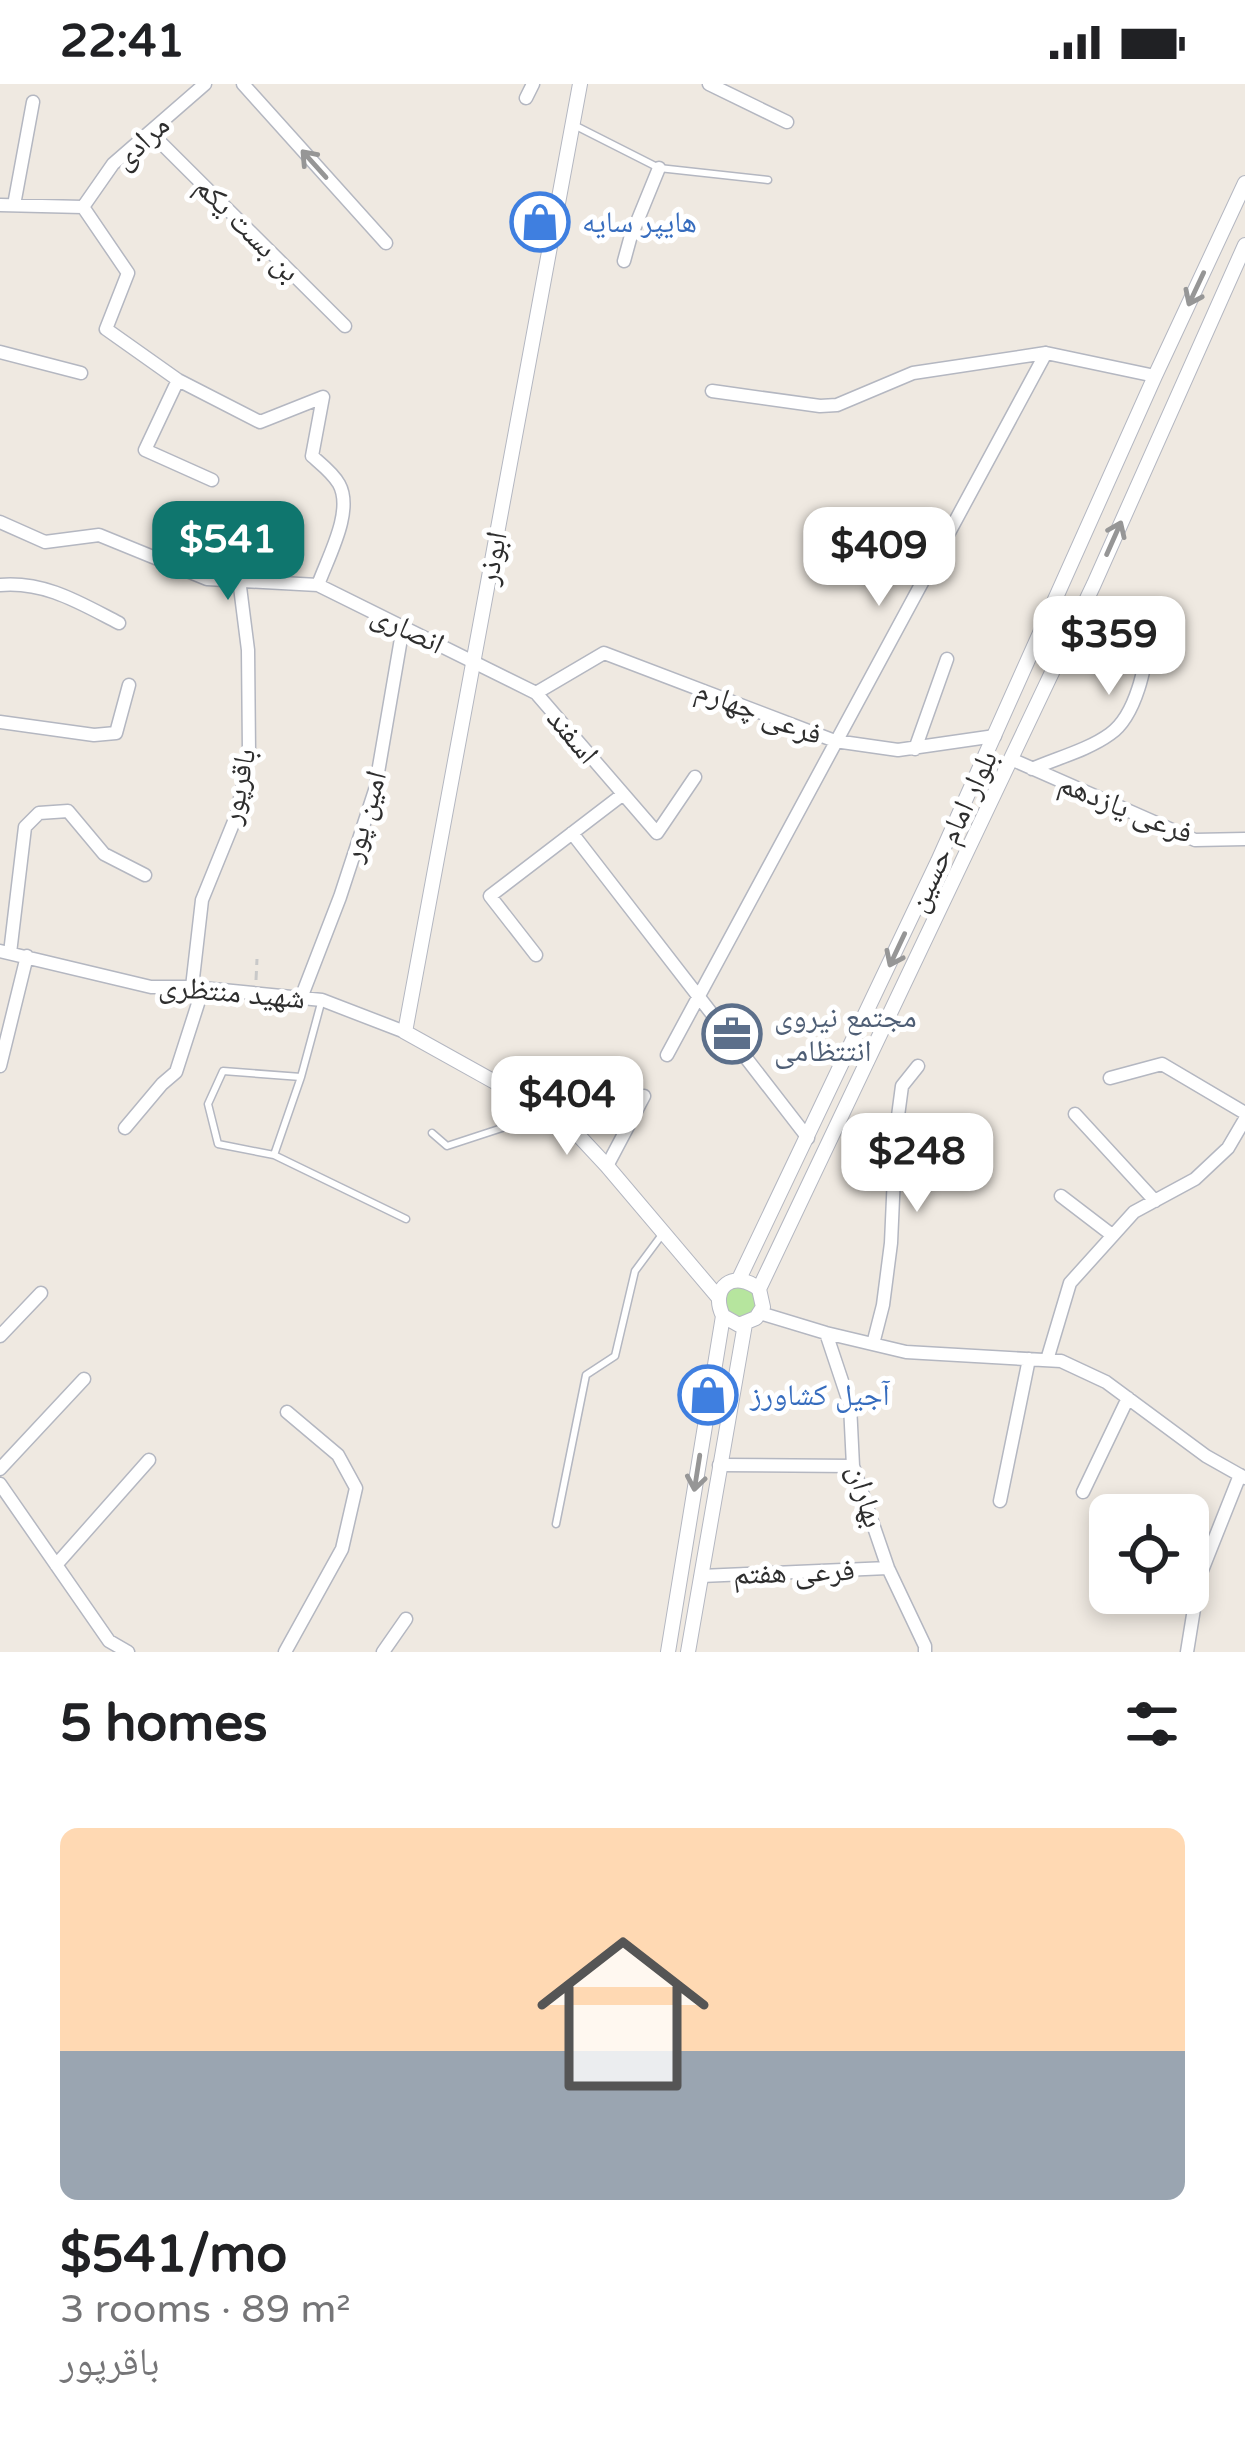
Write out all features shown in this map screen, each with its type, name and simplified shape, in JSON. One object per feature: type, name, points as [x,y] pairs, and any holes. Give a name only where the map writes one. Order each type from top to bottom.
[{"type":"street","name":"مرادی","points":[[83,208],[113,164],[205,84]]},
{"type":"street","points":[[243,84],[386,243]]},
{"type":"street","points":[[526,98],[533,84]]},
{"type":"street","name":"ابوذر","points":[[405,1032],[580,84]]},
{"type":"street","points":[[709,84],[787,122]]},
{"type":"street","points":[[34,102],[7,205],[83,208],[128,273],[106,329],[178,380],[260,422],[323,397],[312,456],[337,480],[345,498],[318,585]]},
{"type":"street","name":"بن بست یکم","points":[[150,132],[345,326]]},
{"type":"street","points":[[624,261],[659,168]]},
{"type":"street","name":"بلوار امام حسین","points":[[739,1280],[995,736],[1245,183]]},
{"type":"street","name":"بلوار امام حسین","points":[[759,1289],[1094,584],[1245,244]]},
{"type":"street","points":[[0,352],[81,373]]},
{"type":"street","points":[[712,392],[837,405],[913,373],[1046,352],[1155,376]]},
{"type":"street","points":[[667,1055],[1046,352]]},
{"type":"street","points":[[178,380],[145,450],[212,480]]},
{"type":"street","name":"انصاری","points":[[0,522],[45,542],[99,535],[207,579],[318,585],[473,661]]},
{"type":"street","name":"باقرپور","points":[[125,1128],[176,1072],[197,988],[202,899],[237,814],[249,752],[248,650],[239,579]]},
{"type":"street","points":[[0,585],[53,590],[119,623]]},
{"type":"street","points":[[1032,769],[1107,736],[1129,715],[1156,604]]},
{"type":"street","name":"امین پور","points":[[302,998],[375,790],[403,627]]},
{"type":"street","name":"فرعی چهارم","points":[[536,693],[604,653],[835,741],[898,750],[995,736]]},
{"type":"street","points":[[915,749],[947,659]]},
{"type":"street","name":"اسفند","points":[[473,661],[536,693],[657,832],[695,777]]},
{"type":"street","points":[[0,722],[94,735],[116,733],[129,685]]},
{"type":"street","name":"فرعی یازدهم","points":[[1011,759],[1195,840],[1245,839]]},
{"type":"street","points":[[536,955],[490,896],[622,795]]},
{"type":"street","points":[[5,952],[25,827],[39,813],[68,811],[104,854],[145,875]]},
{"type":"street","points":[[572,833],[808,1138]]},
{"type":"street","name":"شهید منتظری","points":[[5,952],[151,987],[322,1000],[405,1032],[565,1121],[718,1297]]},
{"type":"street","points":[[0,1066],[27,956]]},
{"type":"street","points":[[1047,1360],[1070,1283],[1134,1212],[1195,1179],[1228,1148],[1245,1116],[1162,1064],[1110,1078]]},
{"type":"street","points":[[873,1344],[884,1305],[891,1243],[902,1086],[918,1066]]},
{"type":"street","points":[[608,1166],[644,1096]]},
{"type":"street","points":[[1075,1114],[1154,1201]]},
{"type":"street","points":[[1061,1196],[1112,1235]]},
{"type":"street","points":[[668,1652],[723,1316],[718,1297],[726,1285],[739,1280],[759,1289],[760,1313],[745,1324],[723,1316]]},
{"type":"street","points":[[0,1336],[41,1293]]},
{"type":"street","points":[[760,1313],[906,1352],[1061,1360],[1106,1382],[1206,1456],[1242,1476],[1209,1548]]},
{"type":"street","points":[[688,1652],[745,1324]]},
{"type":"street","name":"بهاران","points":[[826,1334],[850,1405],[853,1466],[888,1568],[926,1652]]},
{"type":"street","points":[[1000,1501],[1029,1359]]},
{"type":"street","points":[[0,1469],[84,1379]]},
{"type":"street","points":[[1083,1492],[1128,1398]]},
{"type":"street","points":[[286,1652],[342,1550],[356,1488],[338,1455],[287,1412]]},
{"type":"street","points":[[56,1565],[149,1460]]},
{"type":"street","points":[[719,1465],[853,1466]]},
{"type":"street","points":[[0,1484],[109,1641],[128,1652]]},
{"type":"street","name":"فرعی هفتم","points":[[700,1576],[888,1568]]},
{"type":"street","points":[[1187,1652],[1190,1614]]},
{"type":"street","points":[[383,1652],[406,1618]]},
{"type":"lane","points":[[573,124],[659,168],[768,179]]},
{"type":"lane","points":[[274,1155],[322,1000]]},
{"type":"lane","points":[[301,1077],[224,1071],[208,1104],[218,1144],[274,1155],[406,1220]]},
{"type":"lane","points":[[432,1133],[447,1146],[502,1128],[531,1102]]},
{"type":"lane","points":[[556,1524],[586,1375],[615,1356],[635,1270],[663,1234]]},
{"type":"path","points":[[256,994],[257,958]]},
{"type":"green space","points":[[729,1286],[753,1287],[759,1304],[749,1319],[731,1318],[722,1296]]},
{"type":"place","name":"هایپر‌ سایه","points":[[540,222]]},
{"type":"place","name":"مجتمع نیروی انتتظامی","points":[[732,1034]]},
{"type":"place","name":"آجیل کشاورز","points":[[708,1395]]}]
